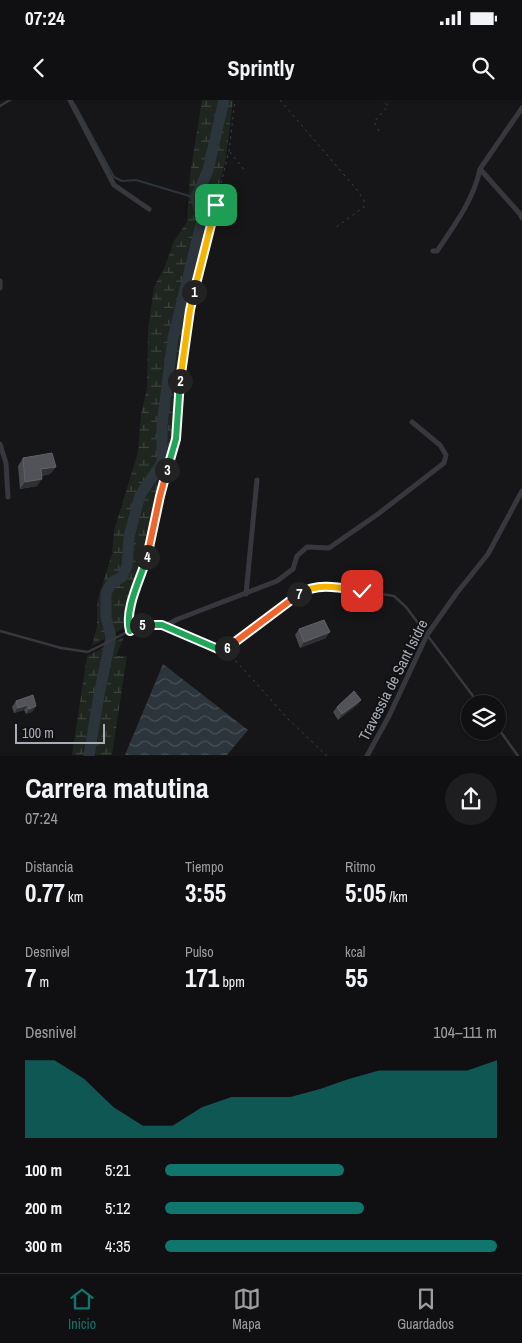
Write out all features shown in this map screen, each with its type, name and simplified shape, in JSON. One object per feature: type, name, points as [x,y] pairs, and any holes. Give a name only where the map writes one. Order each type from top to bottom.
[{"type":"street","points":[[70,100],[114,184],[149,209]]},
{"type":"street","points":[[433,251],[437,251],[463,211],[478,178],[480,169],[522,108]]},
{"type":"street","points":[[480,169],[522,218]]},
{"type":"street","points":[[0,281],[0,288]]},
{"type":"street","points":[[165,626],[178,619],[277,581],[292,569],[296,556],[307,546],[329,548],[378,514],[444,463],[446,455],[440,445],[412,422]]},
{"type":"street","points":[[0,444],[6,463],[8,497]]},
{"type":"street","points":[[246,594],[257,480]]},
{"type":"street","name":"Travessia de Sant Isidre","points":[[367,756],[389,716],[427,636],[456,594],[488,554],[522,491]]},
{"type":"lane","points":[[0,106],[10,100]]},
{"type":"lane","points":[[0,631],[77,651],[88,652],[143,624],[153,624],[165,626],[218,649],[228,648],[303,592],[328,586],[394,596],[406,607],[472,695]]},
{"type":"lane","points":[[506,739],[518,756]]},
{"type":"path","points":[[130,631],[128,625],[130,610],[146,559],[160,496],[176,439],[179,384],[190,310],[229,151],[235,100]]},
{"type":"path","points":[[280,100],[364,200],[364,207],[335,228]]},
{"type":"path","points":[[379,131],[374,122],[388,106],[383,100]]},
{"type":"path","points":[[229,151],[246,172]]},
{"type":"path","points":[[214,218],[230,221]]},
{"type":"path","points":[[218,649],[238,663],[288,719],[327,756]]},
{"type":"green space","points":[[202,100],[233,100],[226,158],[188,310],[168,460],[147,545],[131,588],[124,628],[92,646],[97,626],[97,602],[112,554],[114,531],[138,452],[141,414],[147,388],[148,330],[154,287],[165,266],[174,241],[187,222],[190,175]]},
{"type":"green space","points":[[124,637],[116,656],[127,656],[112,755],[72,755],[87,656]]},
{"type":"water","points":[[163,664],[248,730],[227,755],[125,755]]},
{"type":"building","points":[[52,453],[56,467],[41,469],[42,479],[25,482],[23,458]]},
{"type":"building","points":[[324,620],[330,632],[304,642],[299,629]]},
{"type":"building","points":[[354,691],[361,700],[342,714],[337,707]]},
{"type":"building","points":[[33,695],[36,706],[29,709],[28,705],[18,708],[16,701]]},
{"type":"waterway","points":[[89,756],[111,637],[106,617],[106,593],[112,582],[122,577],[127,566],[129,537],[140,495],[162,463],[162,425],[173,338],[202,220],[196,198],[208,170],[224,100]]},
{"type":"waterway","points":[[75,105],[114,177],[122,181],[136,180],[196,198]]},
{"type":"route","points":[[216,205],[190,310],[179,384],[176,439],[160,496],[146,559],[130,610],[128,625],[130,631],[143,624],[162,625],[218,649],[228,648],[303,592],[328,586],[362,591]]}]
